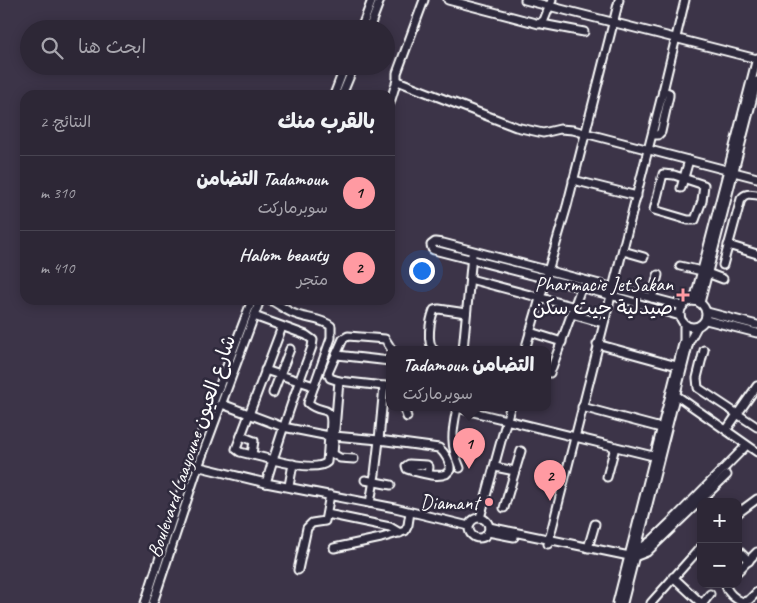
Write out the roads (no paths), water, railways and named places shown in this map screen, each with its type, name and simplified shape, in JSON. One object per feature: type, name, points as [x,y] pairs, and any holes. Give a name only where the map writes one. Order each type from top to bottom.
[{"type":"street","points":[[364,20],[372,0]]},
{"type":"street","points":[[372,20],[380,0]]},
{"type":"street","points":[[394,90],[397,73],[424,0]]},
{"type":"street","points":[[448,0],[542,24],[584,32]]},
{"type":"street","points":[[525,0],[551,3],[613,22],[757,58],[731,171],[697,302]]},
{"type":"street","points":[[525,346],[562,222],[619,0]]},
{"type":"street","points":[[548,542],[597,344],[653,135],[660,134],[668,103],[669,93],[663,91],[685,0]]},
{"type":"street","points":[[542,24],[551,3]]},
{"type":"street","points":[[336,90],[342,75]]},
{"type":"street","points":[[344,90],[350,75]]},
{"type":"street","points":[[397,80],[406,86],[516,127],[543,133],[560,129],[585,134],[757,178]]},
{"type":"street","points":[[731,171],[757,82]]},
{"type":"street","points":[[682,188],[689,160]]},
{"type":"street","points":[[663,174],[684,178],[705,186],[696,219],[688,220],[654,210],[663,174]]},
{"type":"street","points":[[573,180],[637,196]]},
{"type":"street","points":[[723,265],[741,199],[747,194],[757,195]]},
{"type":"street","points":[[472,255],[434,250],[431,247],[433,243],[439,242],[472,255],[611,292],[680,316]]},
{"type":"street","points":[[728,246],[757,254]]},
{"type":"street","points":[[623,251],[644,257]]},
{"type":"street","points":[[463,346],[472,255]]},
{"type":"street","points":[[680,266],[723,279]]},
{"type":"street","points":[[545,275],[582,288],[652,298],[683,306]]},
{"type":"street","points":[[652,298],[658,275]]},
{"type":"street","points":[[470,279],[539,298],[603,323]]},
{"type":"street","points":[[551,370],[575,311],[582,288]]},
{"type":"street","points":[[617,603],[632,557],[673,393],[677,366],[685,336],[684,324],[680,316],[686,303],[697,302]]},
{"type":"street","points":[[697,302],[706,312],[757,325]]},
{"type":"street","name":"Boulevard Laayoune شارع العيون","points":[[145,603],[190,465],[250,305]]},
{"type":"street","name":"Boulevard Laayoune شارع العيون","points":[[153,603],[198,467],[258,305]]},
{"type":"street","points":[[282,305],[296,314],[326,322],[331,326],[331,338],[308,403],[329,412],[334,456],[354,460]]},
{"type":"street","points":[[431,346],[430,338],[434,310],[466,313]]},
{"type":"street","points":[[706,312],[706,320]]},
{"type":"street","points":[[254,316],[306,335],[312,340],[312,348],[283,427],[266,482]]},
{"type":"street","points":[[657,457],[661,428],[690,342],[697,327],[706,320]]},
{"type":"street","points":[[706,320],[757,333]]},
{"type":"street","points":[[684,324],[688,327],[697,327]]},
{"type":"street","points":[[282,327],[237,450],[293,464],[318,466],[325,464],[332,436],[339,381]]},
{"type":"street","points":[[530,332],[562,342]]},
{"type":"street","points":[[386,386],[339,381],[331,379],[328,375],[344,339],[350,335],[385,340],[389,346]]},
{"type":"street","points":[[597,344],[677,366]]},
{"type":"street","points":[[273,393],[290,349]]},
{"type":"street","points":[[704,350],[696,378],[698,388],[757,428]]},
{"type":"street","points":[[336,355],[386,361]]},
{"type":"street","points":[[265,370],[314,386]]},
{"type":"street","points":[[727,429],[757,386]]},
{"type":"street","points":[[370,503],[386,393]]},
{"type":"street","points":[[673,393],[727,429],[757,452]]},
{"type":"street","points":[[222,404],[283,427],[332,436],[439,448],[448,462],[450,470],[444,476],[428,474]]},
{"type":"street","points":[[582,407],[661,428]]},
{"type":"street","points":[[405,411],[407,417]]},
{"type":"street","points":[[457,411],[452,440],[454,453],[460,468]]},
{"type":"street","points":[[470,411],[657,457]]},
{"type":"street","points":[[480,518],[509,411]]},
{"type":"street","points":[[241,436],[254,441],[252,454]]},
{"type":"street","points":[[607,477],[615,447]]},
{"type":"street","points":[[624,603],[632,557],[678,515],[744,448]]},
{"type":"street","points":[[504,508],[521,451]]},
{"type":"street","points":[[289,486],[293,464]]},
{"type":"street","points":[[190,465],[469,526]]},
{"type":"street","points":[[495,467],[515,471]]},
{"type":"street","points":[[488,530],[632,557],[647,552],[727,475]]},
{"type":"street","points":[[365,480],[391,485]]},
{"type":"street","points":[[298,570],[308,525],[314,522],[323,522],[327,514],[330,495]]},
{"type":"street","points":[[742,510],[757,499]]},
{"type":"street","points":[[334,548],[406,530],[410,512]]},
{"type":"street","points":[[327,514],[400,532]]},
{"type":"street","points":[[480,518],[485,521],[488,530],[482,538],[474,537],[469,526],[473,520],[480,518]]},
{"type":"street","points":[[588,548],[595,524]]},
{"type":"street","points":[[548,542],[632,557]]},
{"type":"street","points":[[652,603],[697,551]]},
{"type":"street","points":[[742,567],[757,552]]},
{"type":"street","points":[[742,554],[749,561]]},
{"type":"street","points":[[674,577],[702,603],[710,594]]},
{"type":"street","points":[[726,588],[736,602],[745,602],[757,592]]},
{"type":"place","name":"Pharmacie JetSakan صيدلية جيت سكن","points":[[683,295]]},
{"type":"place","name":"Tadamoun التضامن","points":[[469,469]]},
{"type":"place","name":"Halom beauty","points":[[550,501]]},
{"type":"place","name":"Diamant","points":[[489,502]]}]
